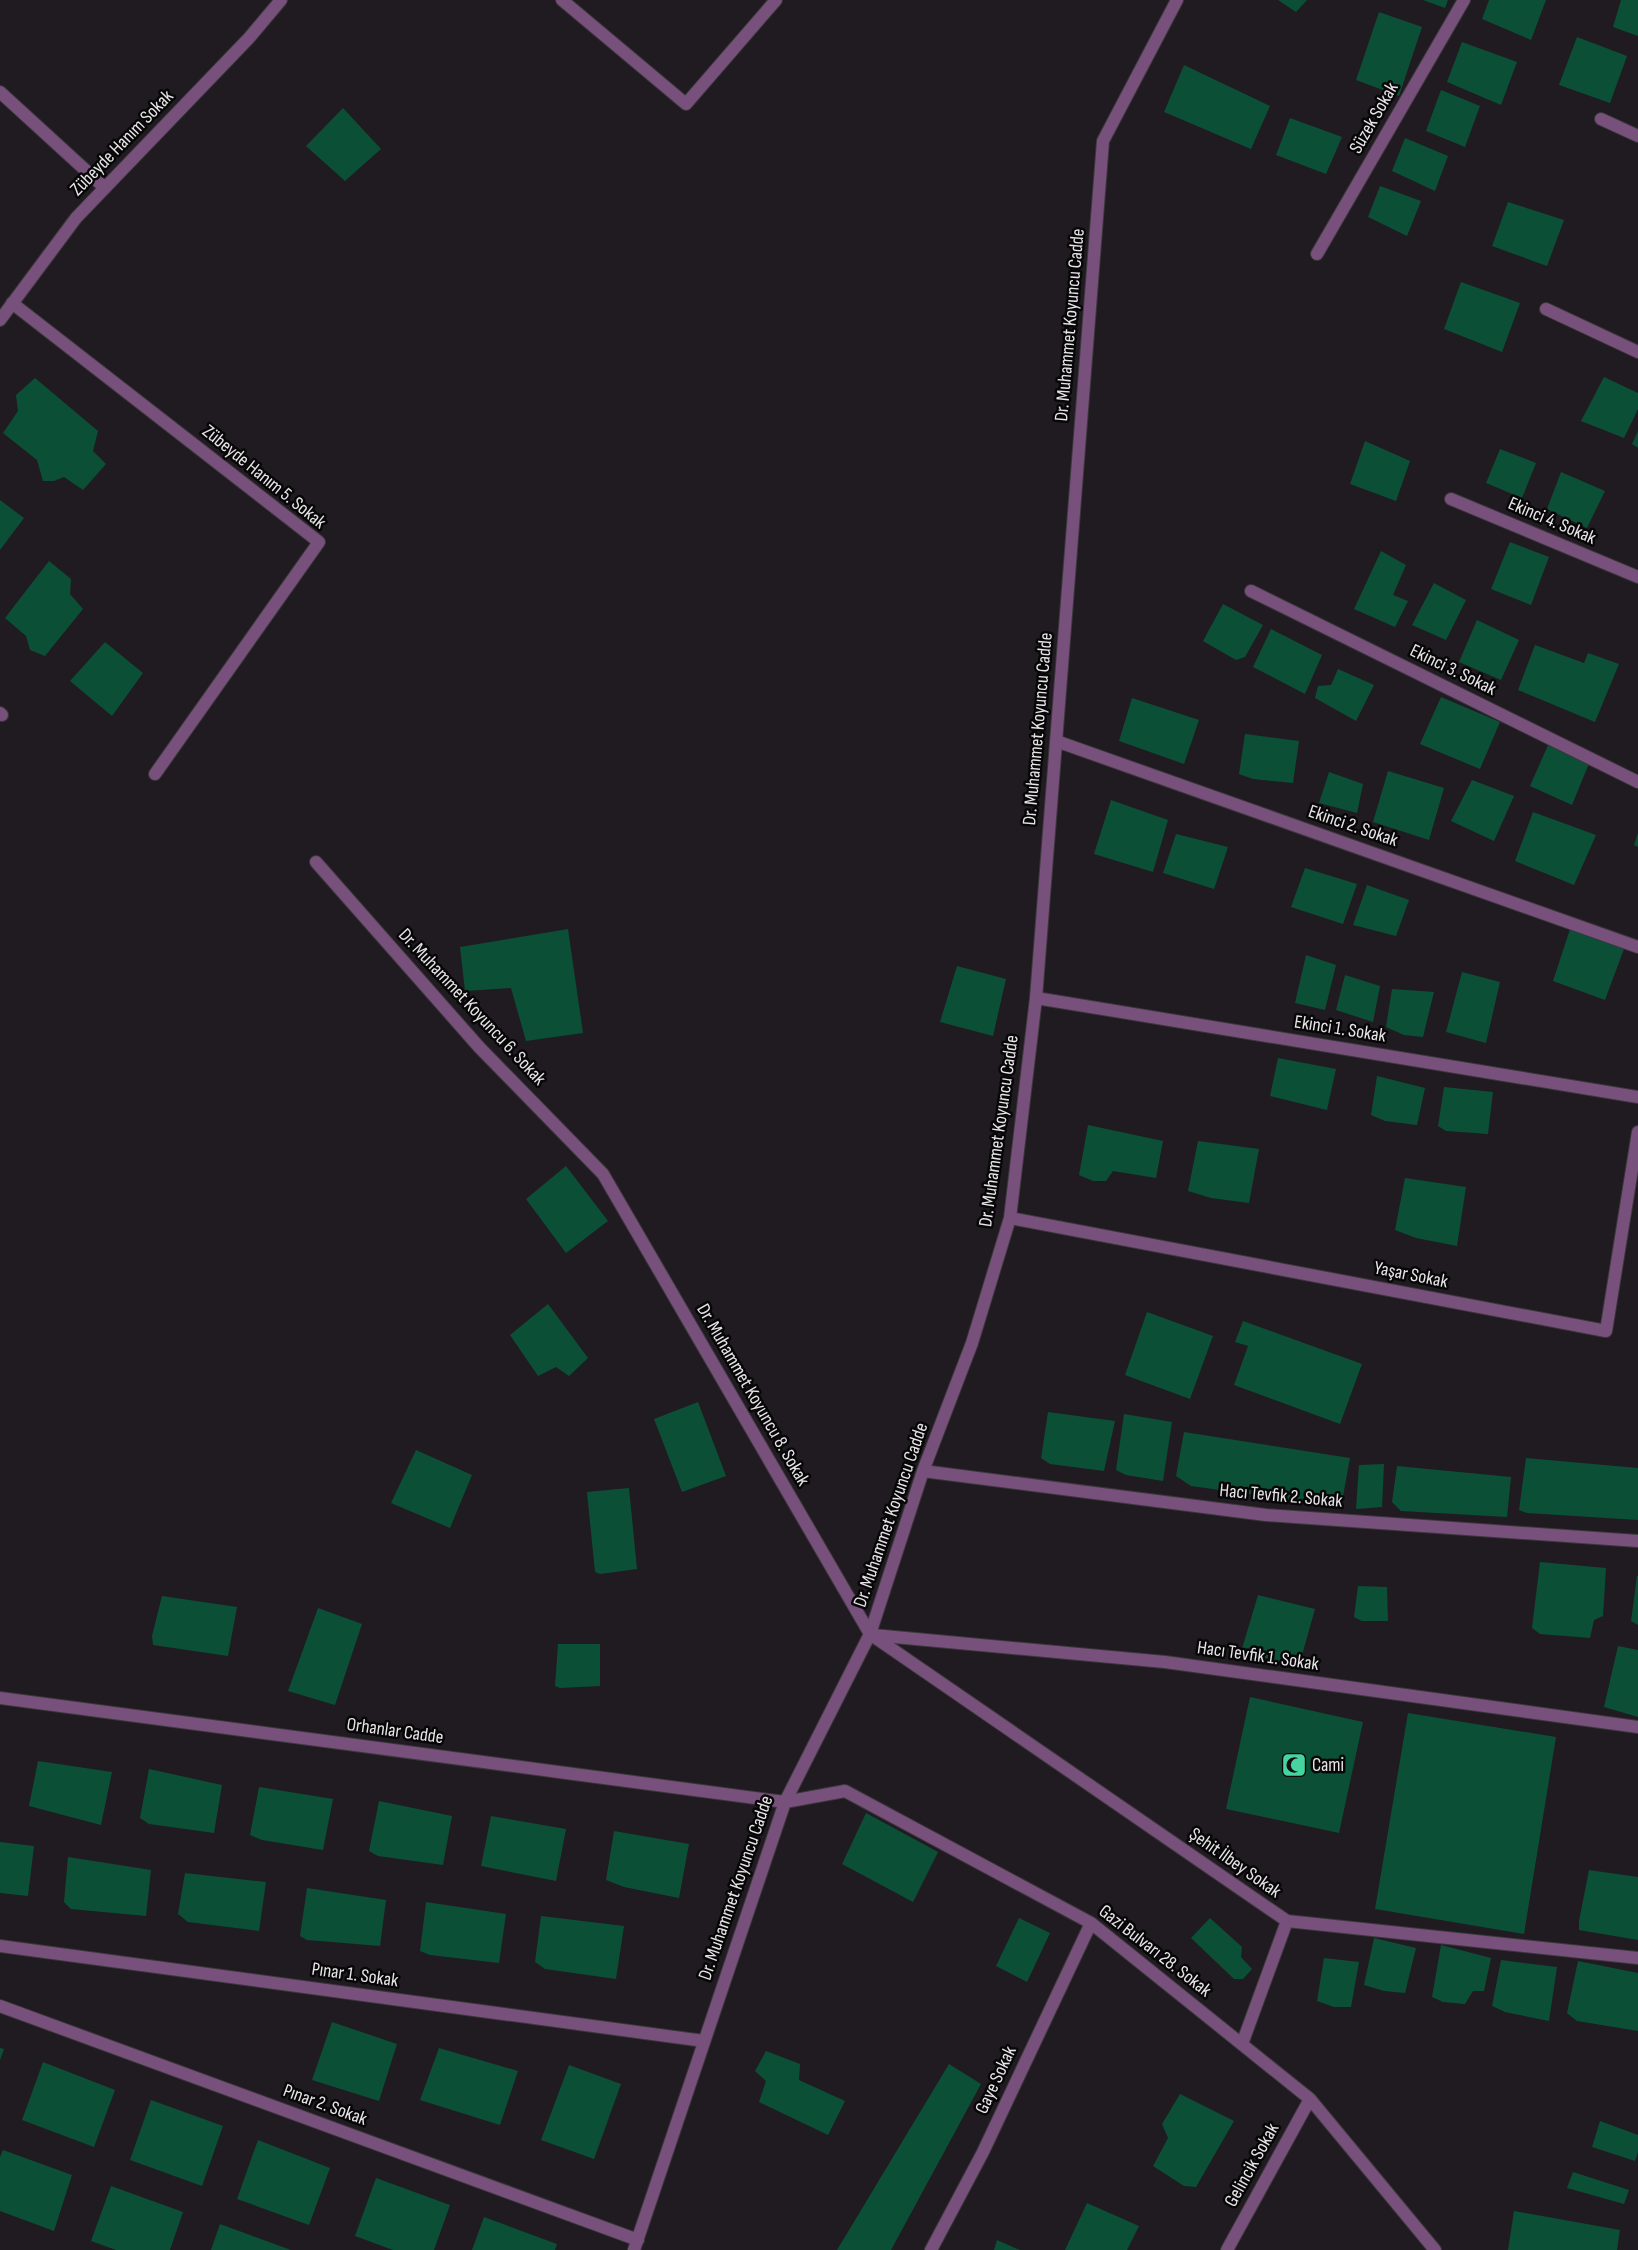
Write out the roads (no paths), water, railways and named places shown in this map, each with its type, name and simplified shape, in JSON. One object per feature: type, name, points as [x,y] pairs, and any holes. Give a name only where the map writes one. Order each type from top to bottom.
[{"type":"street","name":"Zübeyde Hanım Sokak","points":[[0,320],[76,218],[249,38],[281,0]]},
{"type":"street","points":[[562,0],[686,104],[776,0]]},
{"type":"street","name":"Dr. Muhammet Koyuncu Cadde","points":[[636,2245],[785,1802],[870,1634],[923,1471],[972,1343],[1010,1218],[1036,998],[1103,141],[1177,0]]},
{"type":"street","name":"Süzek Sokak","points":[[1317,254],[1464,0]]},
{"type":"street","points":[[0,92],[105,188]]},
{"type":"street","points":[[1601,119],[1638,136]]},
{"type":"street","name":"Zübeyde Hanım 5. Sokak","points":[[12,303],[319,542],[155,774]]},
{"type":"street","points":[[1546,310],[1638,352]]},
{"type":"street","name":"Ekinci 4. Sokak","points":[[1451,499],[1638,577]]},
{"type":"street","name":"Ekinci 3. Sokak","points":[[1251,591],[1638,782]]},
{"type":"street","name":"Ekinci 2. Sokak","points":[[1056,741],[1638,946]]},
{"type":"street","name":"Dr. Muhammet Koyuncu 6. Sokak","points":[[316,862],[479,1047],[603,1174]]},
{"type":"street","name":"Ekinci 1. Sokak","points":[[1036,998],[1638,1097]]},
{"type":"street","name":"Yaşar Sokak","points":[[1010,1218],[1606,1331],[1638,1132]]},
{"type":"street","name":"Dr. Muhammet Koyuncu 8. Sokak","points":[[603,1174],[870,1634]]},
{"type":"street","name":"Hacı Tevfik 2. Sokak","points":[[923,1471],[1266,1515],[1638,1541]]},
{"type":"street","name":"Hacı Tevfik 1. Sokak","points":[[870,1634],[1165,1662],[1638,1727]]},
{"type":"street","name":"Şehit İlbey Sokak","points":[[870,1634],[1287,1921],[1638,1958]]},
{"type":"street","name":"Orhanlar Cadde","points":[[0,1698],[785,1802]]},
{"type":"street","name":"Gazi Bulvarı 28. Sokak","points":[[785,1802],[845,1791],[1091,1923],[1310,2099],[1435,2250]]},
{"type":"street","points":[[1242,2044],[1287,1921]]},
{"type":"street","name":"Gaye Sokak","points":[[931,2250],[983,2152],[1091,1923]]},
{"type":"street","name":"Pınar 1. Sokak","points":[[0,1946],[704,2041]]},
{"type":"street","name":"Pınar 2. Sokak","points":[[0,2006],[636,2245]]},
{"type":"street","name":"Gelincik Sokak","points":[[1227,2250],[1310,2099]]},
{"type":"place","name":"Cami","points":[[1294,1765]]}]
